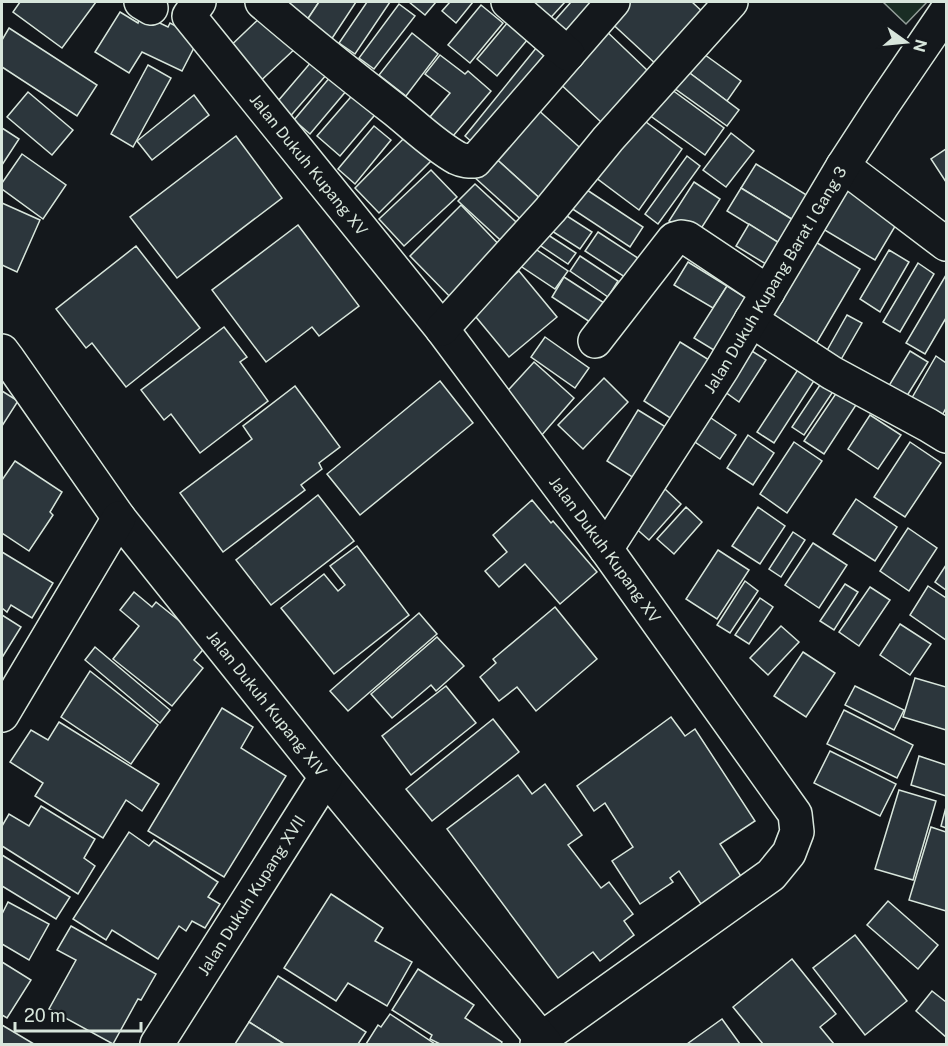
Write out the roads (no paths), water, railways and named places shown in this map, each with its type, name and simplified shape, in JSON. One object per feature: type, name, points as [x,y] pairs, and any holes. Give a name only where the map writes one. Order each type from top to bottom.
[{"type":"street","points":[[262,2],[430,140],[467,162],[475,161],[613,2]]},
{"type":"street","points":[[508,2],[568,54]]},
{"type":"street","points":[[442,328],[550,210],[608,139],[731,2]]},
{"type":"street","name":"Jalan Dukuh Kupang XV","points":[[194,9],[442,328],[606,549],[795,814],[797,832],[789,853],[771,875],[542,1042]]},
{"type":"street","name":"Jalan Dukuh Kupang Barat I Gang 3","points":[[606,549],[722,369],[843,166],[946,12]]},
{"type":"street","points":[[843,166],[946,244]]},
{"type":"street","points":[[596,341],[674,239],[681,237],[687,238],[768,292]]},
{"type":"street","points":[[751,320],[832,373],[946,436]]},
{"type":"street","name":"Jalan Dukuh Kupang XIV","points":[[2,351],[119,518],[542,1042]]},
{"type":"street","points":[[2,715],[119,518]]},
{"type":"street","name":"Jalan Dukuh Kupang XVII","points":[[157,1044],[326,777]]}]
